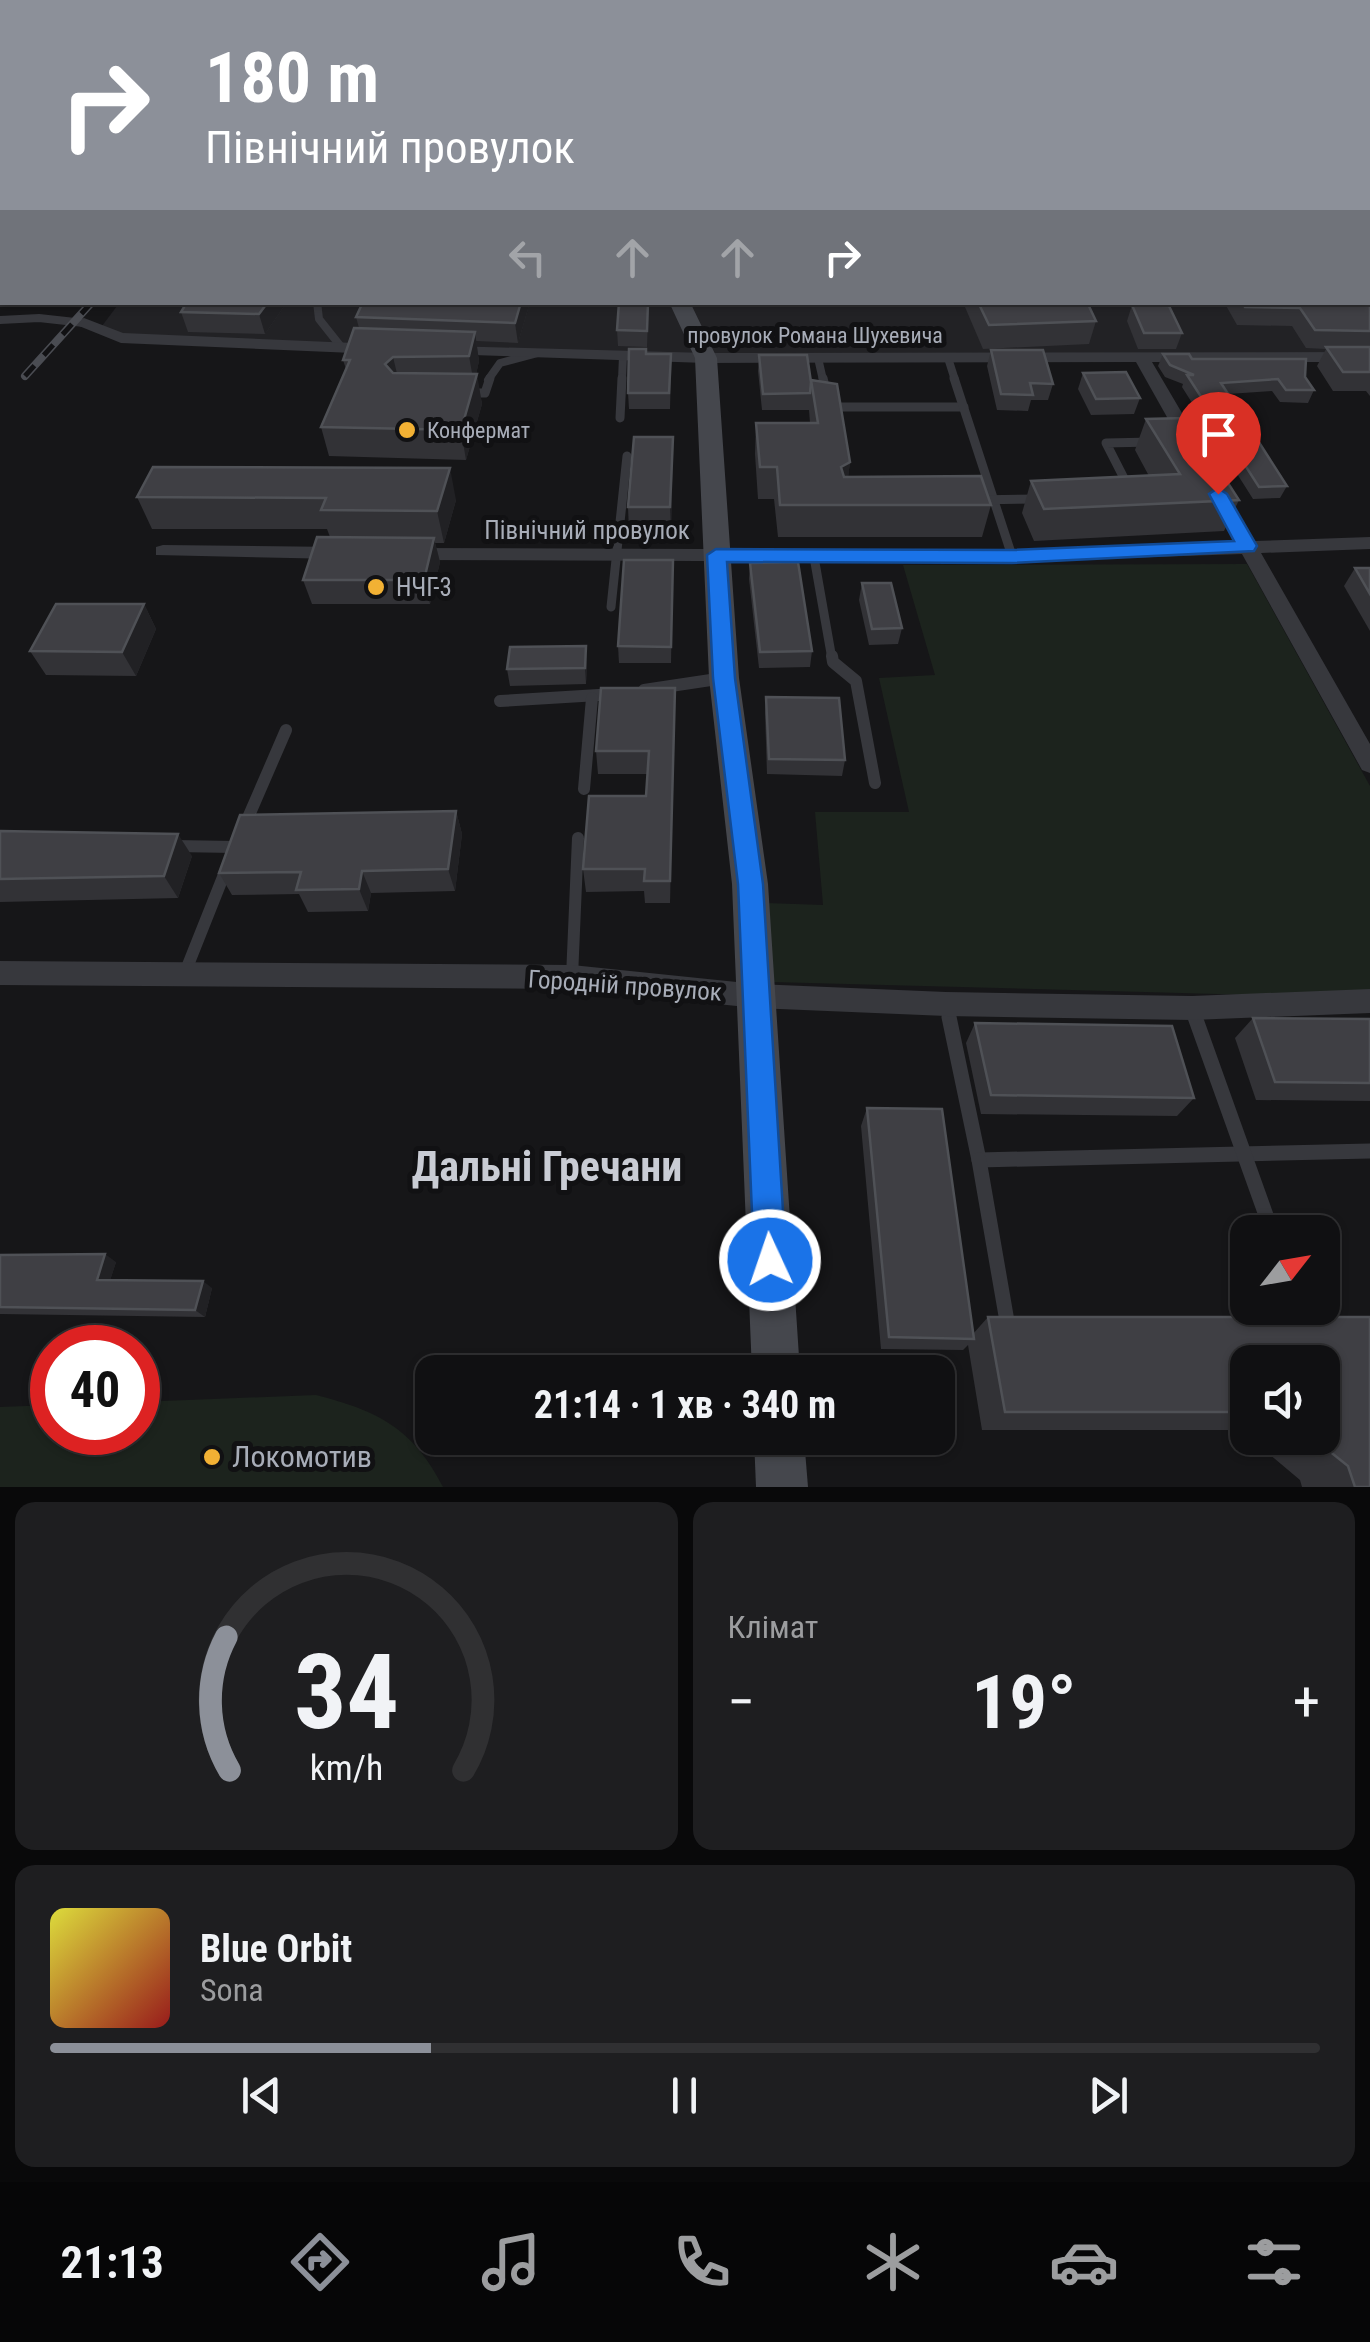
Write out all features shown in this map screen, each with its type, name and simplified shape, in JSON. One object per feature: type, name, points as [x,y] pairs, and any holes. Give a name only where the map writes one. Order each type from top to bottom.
[{"type":"street","points":[[681,305],[706,358],[724,678],[750,884],[775,1355]]},
{"type":"street","points":[[84,323],[121,338],[400,350]]},
{"type":"street","name":"провулок Романа Шухевича","points":[[440,351],[706,358],[1370,357]]},
{"type":"street","points":[[1142,358],[1370,764]]},
{"type":"street","name":"Північний провулок","points":[[163,551],[1012,556],[1370,543]]},
{"type":"street","name":"Городній провулок","points":[[0,973],[572,977],[756,996],[946,1004],[1192,1008],[1370,1001]]},
{"type":"street","points":[[780,1455],[782,1487]]},
{"type":"lane","points":[[317,305],[319,319],[342,348]]},
{"type":"lane","points":[[0,320],[38,318],[84,323]]},
{"type":"lane","points":[[451,394],[485,393],[486,383],[500,363],[538,353]]},
{"type":"lane","points":[[620,418],[622,356]]},
{"type":"lane","points":[[818,358],[830,407],[964,407]]},
{"type":"lane","points":[[948,358],[1012,556]]},
{"type":"lane","points":[[1114,498],[1134,497],[1106,443],[1156,442]]},
{"type":"lane","points":[[611,607],[627,456]]},
{"type":"lane","points":[[956,501],[1054,499]]},
{"type":"lane","points":[[814,557],[833,662],[856,681],[875,783]]},
{"type":"lane","points":[[500,701],[592,698],[724,678]]},
{"type":"lane","points":[[584,788],[592,698]]},
{"type":"lane","points":[[184,975],[286,730]]},
{"type":"lane","points":[[572,977],[578,838]]},
{"type":"lane","points":[[159,846],[235,846]]},
{"type":"lane","points":[[946,1004],[1006,1326],[1026,1326]]},
{"type":"lane","points":[[1192,1008],[1266,1215]]},
{"type":"lane","points":[[978,1160],[1243,1151],[1370,1152]]},
{"type":"shaded area","points":[[118,305],[1370,305],[1370,356],[706,358],[121,338],[99,330]]},
{"type":"shaded area","points":[[1247,564],[1370,786],[1370,998],[771,982],[766,903],[823,905],[815,812],[909,812],[879,678],[935,675],[903,565]]},
{"type":"shaded area","name":"Локомотив","points":[[316,1395],[358,1408],[392,1425],[415,1446],[415,1455],[423,1455],[443,1487],[0,1487],[0,1407],[30,1406],[30,1455],[160,1455],[160,1401]]},
{"type":"building","points":[[185,305],[266,305],[259,314],[181,312]]},
{"type":"building","points":[[362,305],[520,305],[515,323],[356,317]]},
{"type":"building","points":[[619,305],[648,305],[647,331],[617,330]]},
{"type":"building","points":[[979,305],[1088,305],[1096,321],[989,325]]},
{"type":"building","points":[[1132,305],[1169,306],[1182,333],[1144,333]]},
{"type":"building","points":[[1370,305],[1370,331],[1315,330],[1300,308],[1245,307]]},
{"type":"building","points":[[354,328],[475,332],[469,356],[393,357],[385,364],[393,373],[477,374],[461,430],[321,427],[350,360],[343,360]]},
{"type":"building","points":[[1326,347],[1370,347],[1370,372],[1343,372]]},
{"type":"building","points":[[629,349],[671,354],[669,393],[628,393]]},
{"type":"building","points":[[991,350],[1043,350],[1053,384],[1030,383],[1033,395],[1001,394]]},
{"type":"building","points":[[1163,354],[1189,354],[1192,359],[1306,359],[1305,377],[1314,390],[1286,390],[1278,379],[1221,383],[1287,486],[1259,487],[1187,375],[1194,375],[1170,365]]},
{"type":"building","points":[[759,355],[807,355],[810,393],[763,394]]},
{"type":"building","points":[[1126,372],[1140,398],[1096,399],[1083,373]]},
{"type":"building","points":[[811,380],[837,384],[850,462],[841,467],[844,477],[981,476],[991,505],[780,505],[777,467],[760,467],[756,423],[818,423]]},
{"type":"building","points":[[1186,418],[1239,500],[1044,509],[1031,481],[1180,474],[1146,419]]},
{"type":"building","points":[[634,437],[673,437],[670,507],[628,507]]},
{"type":"building","points":[[153,467],[450,468],[437,511],[321,510],[326,498],[137,497]]},
{"type":"building","points":[[317,537],[434,538],[424,580],[303,580]]},
{"type":"building","points":[[624,560],[673,560],[671,647],[618,646]]},
{"type":"building","points":[[798,562],[812,651],[760,652],[750,563]]},
{"type":"building","points":[[1355,568],[1370,568],[1370,594]]},
{"type":"building","points":[[862,583],[891,583],[902,628],[872,629]]},
{"type":"building","points":[[56,604],[144,604],[122,652],[30,651]]},
{"type":"building","points":[[586,646],[585,668],[507,669],[510,647]]},
{"type":"building","points":[[601,688],[675,688],[670,881],[644,881],[645,869],[583,869],[589,796],[646,796],[649,751],[596,751]]},
{"type":"building","points":[[766,697],[839,698],[845,760],[769,759]]},
{"type":"building","points":[[456,811],[448,869],[362,871],[359,889],[296,890],[301,872],[219,873],[240,815]]},
{"type":"building","points":[[0,831],[178,834],[164,876],[0,879]]},
{"type":"building","points":[[1253,1018],[1370,1019],[1370,1083],[1275,1082]]},
{"type":"building","points":[[975,1023],[1172,1026],[1194,1098],[991,1095]]},
{"type":"building","points":[[867,1108],[942,1109],[974,1339],[889,1337]]},
{"type":"building","points":[[105,1254],[97,1280],[203,1281],[195,1310],[0,1307],[0,1255]]},
{"type":"building","points":[[988,1317],[1230,1317],[1230,1325],[1340,1325],[1340,1317],[1370,1317],[1370,1487],[1355,1487],[1348,1466],[1334,1455],[1340,1455],[1340,1345],[1230,1345],[1230,1412],[1005,1412]]},
{"type":"railway","points":[[25,376],[89,305]]},
{"type":"place","name":"Конфермат","points":[[407,430]]},
{"type":"place","name":"НЧГ-3","points":[[376,587]]},
{"type":"place","name":"Локомотив","points":[[212,1457]]},
{"type":"district","name":"Дальні Гречани","points":[[547,1166]]},
{"type":"route","points":[[770,1260],[750,884],[724,678],[716,555],[1012,556],[1247,546],[1218,494]]}]
